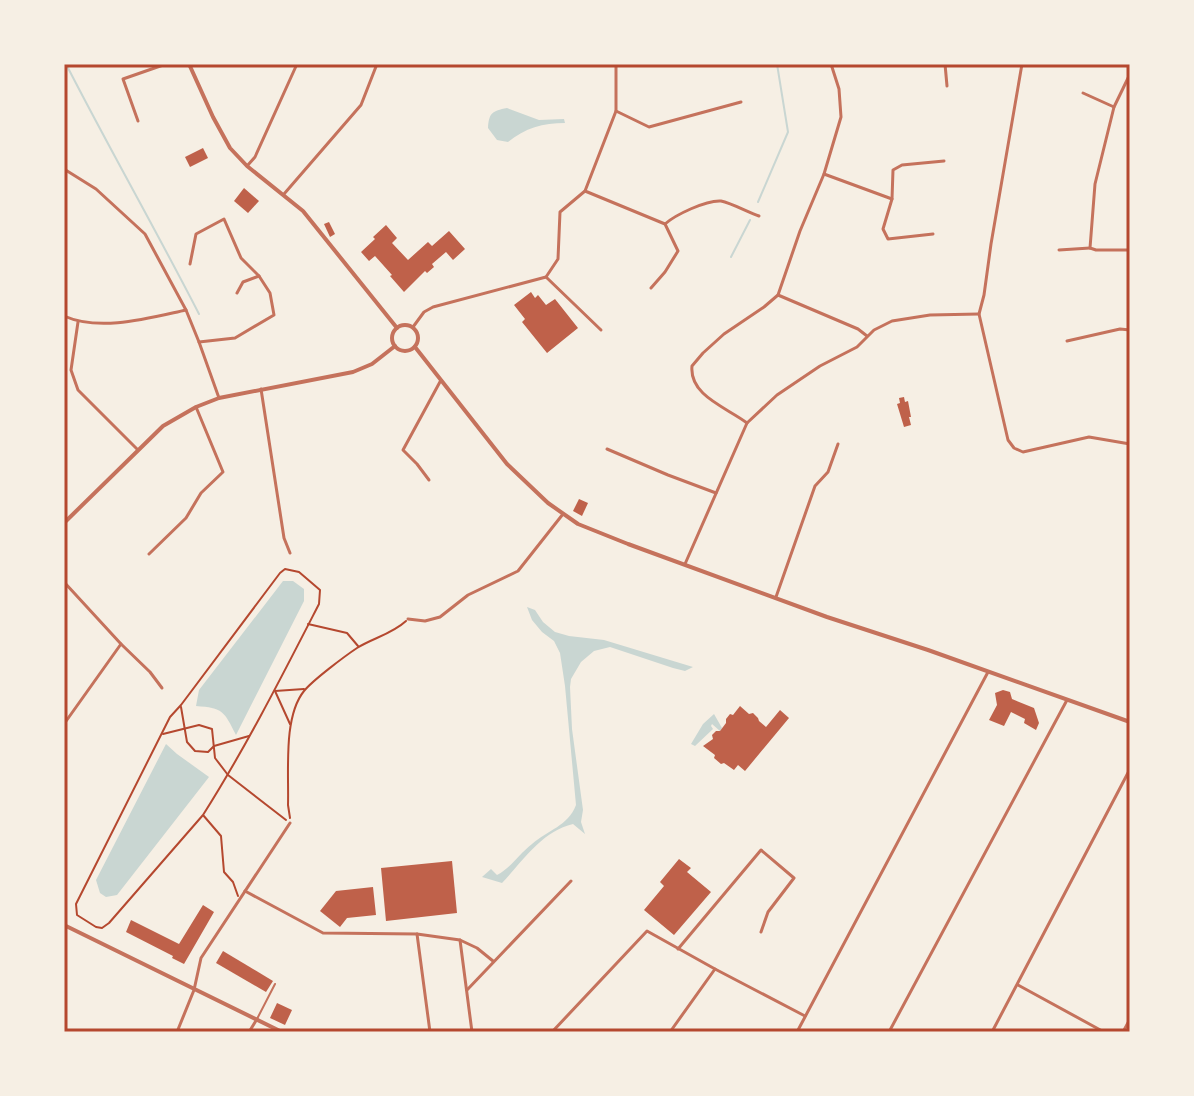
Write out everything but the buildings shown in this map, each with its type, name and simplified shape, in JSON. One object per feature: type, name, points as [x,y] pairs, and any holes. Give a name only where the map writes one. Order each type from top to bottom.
[{"type":"street","points":[[138,121],[123,79],[166,64]]},
{"type":"street","points":[[189,64],[224,139],[247,166],[303,211],[397,328]]},
{"type":"street","points":[[247,166],[255,157],[297,64]]},
{"type":"street","points":[[284,194],[361,105],[377,64]]},
{"type":"street","points":[[413,327],[424,312],[433,307],[546,277],[558,259],[560,212],[585,191],[616,111],[616,64]]},
{"type":"street","points":[[747,423],[700,390],[694,381],[692,366],[724,334],[778,295],[824,174],[841,117],[839,89],[831,64]]},
{"type":"street","points":[[945,64],[947,86]]},
{"type":"street","points":[[1022,64],[979,314],[1008,440],[1014,448],[1023,452],[1089,437],[1130,444]]},
{"type":"street","points":[[1090,248],[1095,184],[1114,107],[1130,74]]},
{"type":"street","points":[[1083,93],[1114,107]]},
{"type":"street","points":[[616,111],[649,127],[741,102]]},
{"type":"street","points":[[933,234],[888,239],[883,229],[892,199],[893,170],[902,165],[944,161]]},
{"type":"street","points":[[64,169],[96,189],[145,234],[186,310],[219,398]]},
{"type":"street","points":[[824,174],[892,199]]},
{"type":"street","points":[[585,191],[665,224],[678,251],[651,288]]},
{"type":"street","points":[[665,224],[704,204],[721,201],[759,216]]},
{"type":"street","points":[[190,264],[196,234],[224,219],[241,258],[270,293],[274,315],[235,338],[199,342]]},
{"type":"street","points":[[1059,250],[1130,250]]},
{"type":"street","points":[[237,293],[243,282],[259,276]]},
{"type":"street","points":[[546,277],[601,330]]},
{"type":"street","points":[[778,295],[858,329],[867,336]]},
{"type":"street","points":[[64,316],[78,322],[134,321],[186,310]]},
{"type":"street","points":[[685,564],[747,423],[777,395],[820,366],[857,347],[867,336],[892,321],[930,315],[979,314]]},
{"type":"street","points":[[78,322],[71,370],[78,390],[138,450]]},
{"type":"street","points":[[405,325],[413,327],[418,338],[415,347],[406,351],[395,346],[392,337],[397,328],[405,325]]},
{"type":"street","points":[[1067,341],[1120,329],[1130,330]]},
{"type":"street","points":[[64,523],[163,426],[196,407],[219,398],[364,368],[395,346]]},
{"type":"street","points":[[415,347],[507,464],[563,514],[595,531],[827,617],[1130,722]]},
{"type":"street","points":[[429,480],[403,450],[441,380]]},
{"type":"street","points":[[261,389],[284,538],[290,553]]},
{"type":"street","points":[[149,554],[186,518],[201,493],[223,472],[196,407]]},
{"type":"street","points":[[776,597],[815,486],[828,472],[838,444]]},
{"type":"street","points":[[607,449],[716,493]]},
{"type":"street","points":[[408,619],[425,621],[440,617],[468,595],[518,571],[563,514]]},
{"type":"street","points":[[64,582],[162,688]]},
{"type":"street","points":[[64,724],[121,644]]},
{"type":"street","points":[[797,1032],[988,672]]},
{"type":"street","points":[[889,1032],[1067,700]]},
{"type":"street","points":[[992,1032],[1130,769]]},
{"type":"street","points":[[177,1032],[194,990],[201,958],[290,823]]},
{"type":"street","points":[[678,949],[761,850],[794,878],[768,912],[761,932]]},
{"type":"street","points":[[467,990],[571,881]]},
{"type":"street","points":[[245,891],[323,933],[417,934],[460,940],[493,961]]},
{"type":"street","points":[[64,925],[282,1032]]},
{"type":"street","points":[[552,1032],[647,931],[805,1016]]},
{"type":"street","points":[[417,934],[430,1032]]},
{"type":"street","points":[[460,940],[472,1032]]},
{"type":"street","points":[[670,1032],[715,969]]},
{"type":"street","points":[[1018,985],[1104,1032]]},
{"type":"street","points":[[249,1032],[257,1019]]},
{"type":"street","points":[[1123,1032],[1128,1028],[1130,1019]]},
{"type":"lane","points":[[257,1019],[275,984]]},
{"type":"path","points":[[285,569],[299,572],[320,590],[319,604],[275,691],[203,815],[109,923],[102,928],[96,927],[77,915],[76,904],[170,717],[285,569],[290,553]]},
{"type":"path","points":[[290,823],[291,725],[305,689],[359,647],[400,627],[408,619]]},
{"type":"path","points":[[308,624],[347,633],[359,647]]},
{"type":"path","points":[[275,691],[305,689]]},
{"type":"path","points":[[275,691],[291,725]]},
{"type":"path","points":[[181,705],[187,742],[195,751],[208,752],[214,746],[250,736]]},
{"type":"path","points":[[163,734],[199,725],[212,729],[215,758],[228,775],[290,823]]},
{"type":"path","points":[[203,815],[221,836],[224,872],[233,882],[239,901]]},
{"type":"shaded area","points":[[507,108],[539,120],[564,119],[565,123],[535,127],[508,142],[497,140],[488,128],[489,119],[495,112]]},
{"type":"shaded area","points":[[283,581],[293,581],[304,589],[304,601],[236,735],[222,712],[196,706],[199,690]]},
{"type":"shaded area","points":[[527,607],[535,610],[555,632],[604,640],[693,667],[685,671],[610,647],[594,651],[581,662],[570,687],[572,729],[583,810],[581,822],[585,834],[573,824],[552,833],[502,883],[482,877],[491,869],[497,875],[502,872],[532,844],[563,823],[576,805],[560,653],[554,641],[532,620]]},
{"type":"shaded area","points":[[714,714],[722,728],[720,731],[712,724],[713,729],[695,746],[691,744],[703,724]]},
{"type":"shaded area","points":[[166,744],[209,777],[117,895],[106,897],[100,893],[96,880]]},
{"type":"waterway","points":[[66,64],[199,314]]},
{"type":"waterway","points":[[758,202],[788,132],[777,64]]},
{"type":"waterway","points":[[731,257],[750,220]]}]
